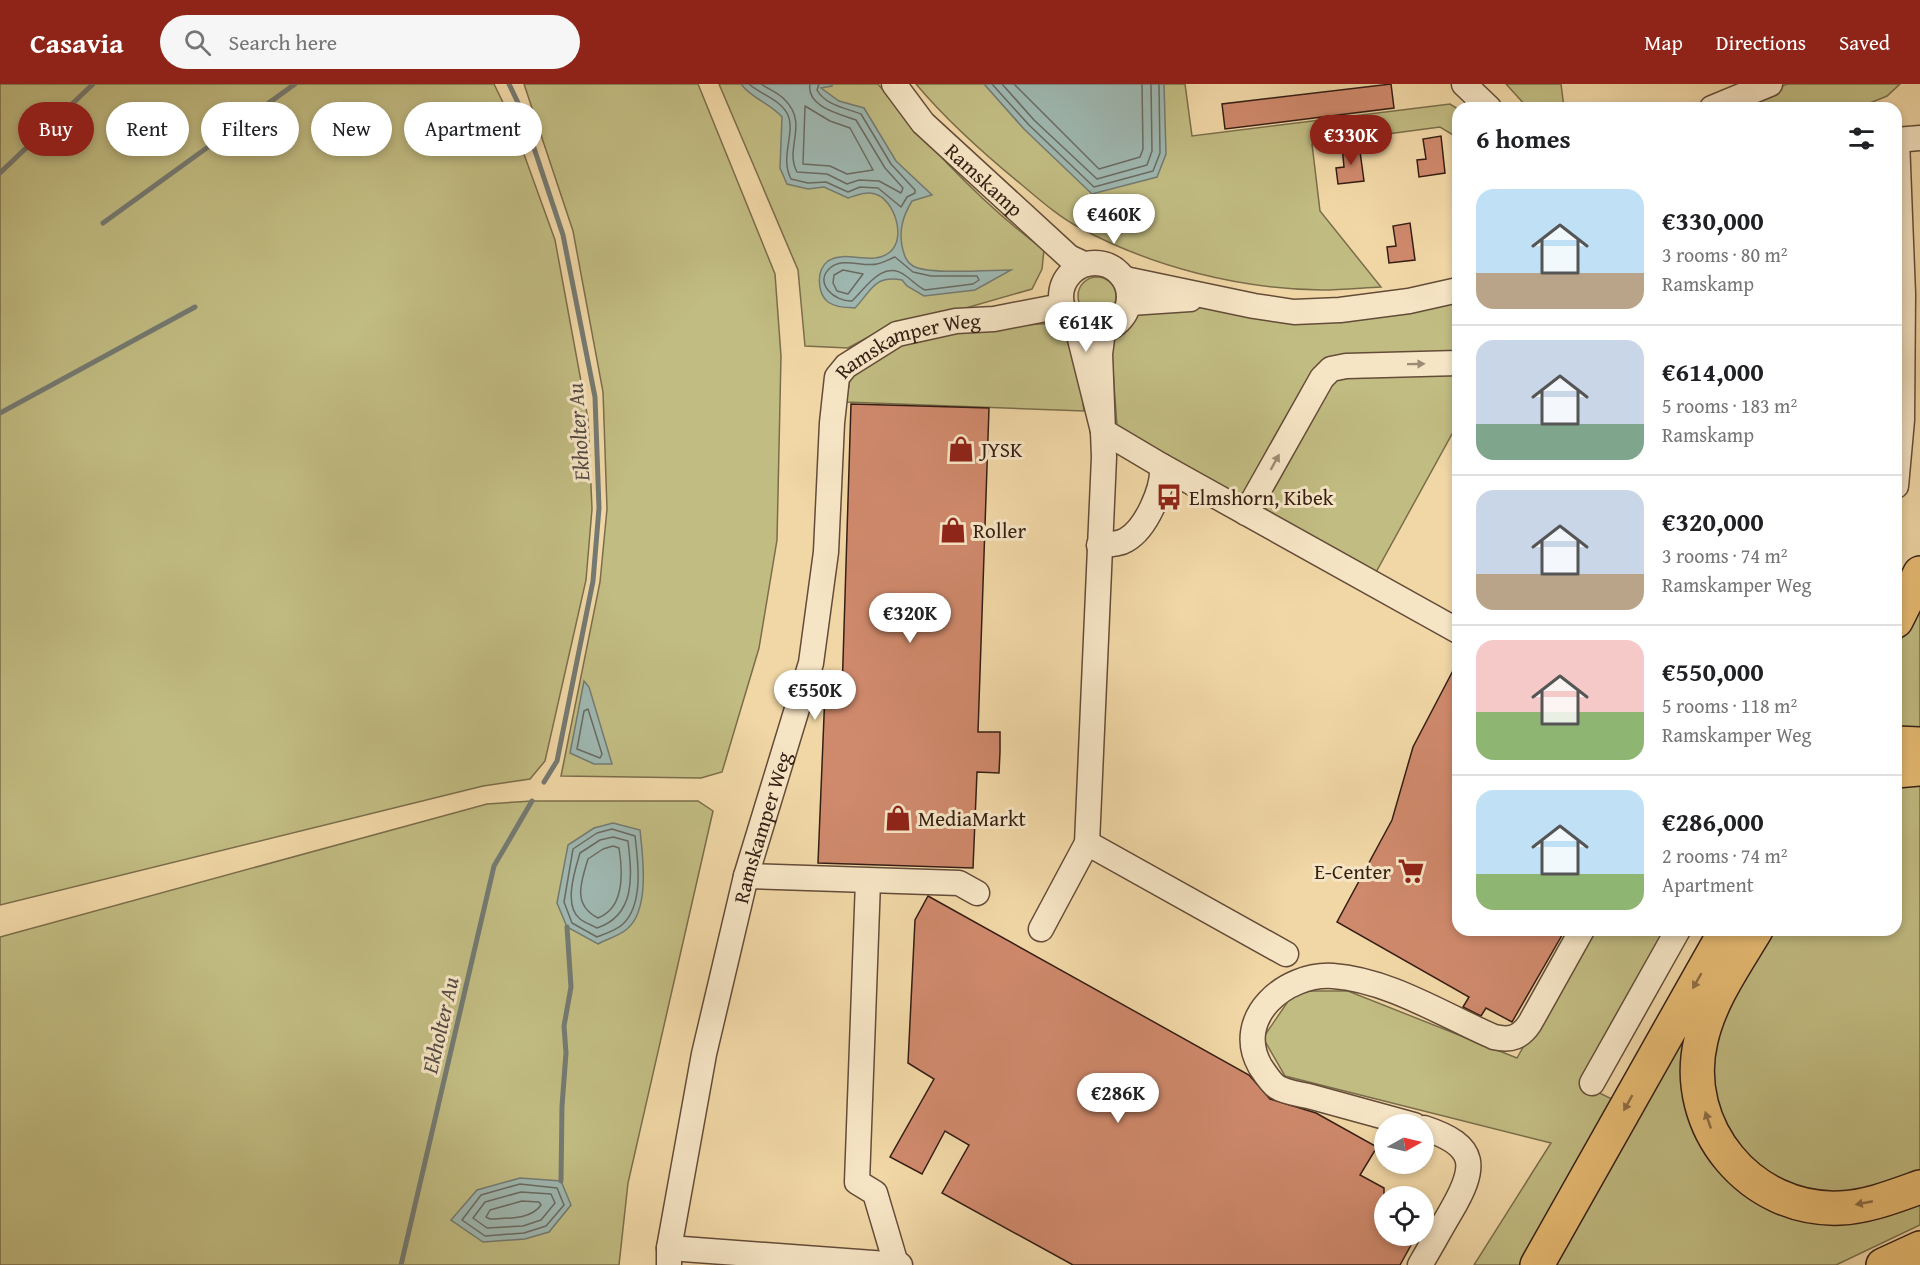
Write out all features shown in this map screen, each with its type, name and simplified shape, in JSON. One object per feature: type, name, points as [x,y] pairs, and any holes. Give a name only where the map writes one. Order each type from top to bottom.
[{"type":"highway","points":[[1902,609],[1920,573]]},
{"type":"highway","points":[[1902,743],[1920,744]]},
{"type":"highway","points":[[1902,770],[1920,769]]},
{"type":"highway","points":[[1537,1265],[1723,936]]},
{"type":"highway","points":[[1752,936],[1712,1005],[1700,1042],[1698,1088],[1708,1124],[1728,1159],[1761,1188],[1797,1202],[1840,1208],[1886,1199],[1920,1187]]},
{"type":"highway","points":[[1883,1265],[1920,1248]]},
{"type":"street","name":"Ramskamp","points":[[894,84],[923,123],[1069,257],[1084,264],[1107,265],[1125,279],[1294,312],[1340,310],[1409,301],[1452,291]]},
{"type":"street","points":[[1464,84],[1483,102]]},
{"type":"street","points":[[1726,102],[1770,84]]},
{"type":"street","points":[[1902,420],[1904,139]]},
{"type":"street","points":[[1084,264],[1072,271],[1064,281],[1060,293],[1061,306],[1067,318],[1077,327],[1089,332],[1102,332],[1115,326],[1125,316],[1130,303],[1125,279]]},
{"type":"street","name":"Ramskamp","points":[[1130,303],[1211,297]]},
{"type":"street","name":"Ramskamper Weg","points":[[669,1257],[704,1054],[746,876],[811,663],[826,552],[832,423],[837,377],[846,366],[897,334],[956,321],[994,319],[1061,306]]},
{"type":"street","points":[[1077,327],[1103,430],[1162,466],[1452,628]]},
{"type":"street","points":[[1041,929],[1087,843],[1103,430],[1100,354],[1102,332]]},
{"type":"street","points":[[1246,513],[1322,378],[1331,369],[1346,366],[1452,363]]},
{"type":"street","points":[[1099,545],[1123,542],[1135,533],[1159,493],[1162,466]]},
{"type":"street","points":[[1087,843],[1286,954]]},
{"type":"street","points":[[746,876],[959,883],[977,893]]},
{"type":"street","points":[[669,1257],[898,1265],[875,1192],[857,1182],[868,881]]},
{"type":"street","points":[[1374,1114],[1278,1088],[1262,1069],[1252,1049],[1254,1024],[1264,1006],[1284,988],[1300,980],[1329,976],[1349,978],[1394,992],[1494,1037],[1512,1039],[1524,1032],[1530,1023],[1579,936]]},
{"type":"street","points":[[1592,1083],[1675,936]]},
{"type":"street","points":[[1420,1265],[1462,1193],[1470,1172],[1467,1155],[1453,1139],[1434,1132]]},
{"type":"shaded area","points":[[0,84],[494,84],[503,102],[404,102],[404,156],[525,156],[555,240],[588,419],[592,509],[586,580],[545,761],[530,779],[483,786],[0,905]]},
{"type":"shaded area","points":[[524,84],[698,84],[775,274],[781,356],[777,540],[759,648],[722,772],[701,778],[561,776],[600,582],[607,509],[603,392],[573,231],[542,138],[542,102],[530,102]]},
{"type":"shaded area","points":[[719,84],[878,84],[916,129],[977,193],[1044,250],[1042,269],[1032,289],[872,335],[848,348],[805,346],[798,270]]},
{"type":"shaded area","points":[[916,84],[1185,84],[1192,136],[1450,104],[1452,105],[1452,134],[1440,127],[1312,144],[1320,211],[1381,287],[1329,290],[1291,289],[1197,273],[1137,254],[1080,228],[1050,208],[994,161]]},
{"type":"shaded area","points":[[1506,84],[1561,84],[1563,102],[1522,102]]},
{"type":"shaded area","points":[[1787,84],[1900,84],[1887,96],[1872,102],[1746,102]]},
{"type":"shaded area","points":[[1097,277],[1110,283],[1116,296],[1110,309],[1097,315],[1084,309],[1078,296],[1084,283]]},
{"type":"shaded area","points":[[1452,300],[1452,355],[1329,359],[1250,489],[1242,493],[1231,492],[1117,426],[1111,344],[1130,321],[1157,308],[1181,306],[1227,311]]},
{"type":"shaded area","points":[[1057,323],[1065,331],[1075,352],[1084,411],[846,402],[850,379],[870,359],[900,342],[955,329]]},
{"type":"shaded area","points":[[1452,372],[1452,434],[1375,574],[1270,514],[1264,506],[1265,497],[1331,379],[1340,373]]},
{"type":"shaded area","points":[[1920,602],[1920,738],[1902,736],[1902,638]]},
{"type":"shaded area","points":[[1920,783],[1920,1177],[1842,1198],[1766,1179],[1714,1122],[1711,1040],[1768,936],[1902,936],[1902,786]]},
{"type":"shaded area","points":[[532,801],[698,801],[713,811],[628,1183],[619,1265],[0,1265],[0,937],[487,804]]},
{"type":"shaded area","points":[[1586,936],[1666,936],[1583,1085],[1614,1100],[1524,1265],[1474,1265],[1551,1143],[1285,1076],[1263,1038],[1295,991],[1348,991],[1517,1058]]},
{"type":"shaded area","points":[[1697,1015],[1692,1082],[1756,1194],[1920,1199],[1920,1225],[1836,1265],[1553,1265]]},
{"type":"water","points":[[741,84],[832,84],[832,86],[821,88],[839,101],[864,108],[896,161],[932,195],[912,201],[902,223],[902,246],[904,255],[910,264],[920,269],[945,271],[1011,270],[975,290],[924,296],[907,286],[902,280],[893,279],[874,285],[855,308],[828,302],[824,298],[819,282],[824,265],[835,258],[875,258],[890,252],[898,238],[893,211],[882,197],[872,193],[848,198],[824,187],[808,189],[787,184],[780,168],[782,117],[750,94]]},
{"type":"water","points":[[984,84],[1164,84],[1166,154],[1157,177],[1092,194],[1024,129]]},
{"type":"water","points":[[584,681],[589,687],[612,764],[594,764],[570,753]]},
{"type":"water","points":[[613,823],[640,830],[643,868],[642,896],[634,920],[627,929],[598,944],[567,927],[557,903],[568,845],[594,828]]},
{"type":"water","points":[[520,1178],[561,1181],[571,1205],[549,1232],[525,1239],[483,1242],[451,1220],[477,1190]]},
{"type":"building","points":[[1391,84],[1394,108],[1225,129],[1222,104]]},
{"type":"building","points":[[1441,136],[1445,173],[1419,177],[1417,160],[1426,159],[1423,139]]},
{"type":"building","points":[[1359,144],[1364,181],[1338,184],[1336,168],[1344,167],[1342,146]]},
{"type":"building","points":[[1410,223],[1415,260],[1389,263],[1387,247],[1396,246],[1393,226]]},
{"type":"building","points":[[851,404],[989,408],[978,732],[1000,732],[1000,752],[999,773],[977,772],[973,868],[818,863],[825,692],[842,693]]},
{"type":"building","name":"E-Center","points":[[1452,672],[1452,936],[1562,936],[1512,1022],[1486,1008],[1481,1016],[1463,1007],[1469,997],[1337,922],[1392,820],[1413,747]]},
{"type":"building","points":[[928,896],[1249,1075],[1270,1099],[1316,1113],[1374,1145],[1374,1152],[1360,1175],[1380,1186],[1374,1186],[1374,1246],[1410,1246],[1400,1265],[1073,1265],[942,1193],[969,1145],[945,1131],[922,1174],[890,1157],[934,1079],[908,1063],[915,920]]},
{"type":"waterway","points":[[0,173],[93,84]]},
{"type":"waterway","points":[[103,223],[295,84]]},
{"type":"waterway","name":"Ekholter Au","points":[[509,84],[521,109],[563,235],[595,397],[599,508],[593,581],[557,761],[544,782]]},
{"type":"waterway","points":[[0,413],[195,307]]},
{"type":"waterway","name":"Ekholter Au","points":[[401,1265],[494,866],[532,801]]},
{"type":"waterway","points":[[561,1181],[562,1106],[566,1053],[564,1026],[571,987],[567,927]]},
{"type":"place","name":"JYSK","points":[[961,449]]},
{"type":"place","name":"Elmshorn, Kibek","points":[[1169,497]]},
{"type":"place","name":"Roller","points":[[953,530]]},
{"type":"place","name":"MediaMarkt","points":[[898,818]]},
{"type":"place","name":"E-Center","points":[[1411,871]]}]
